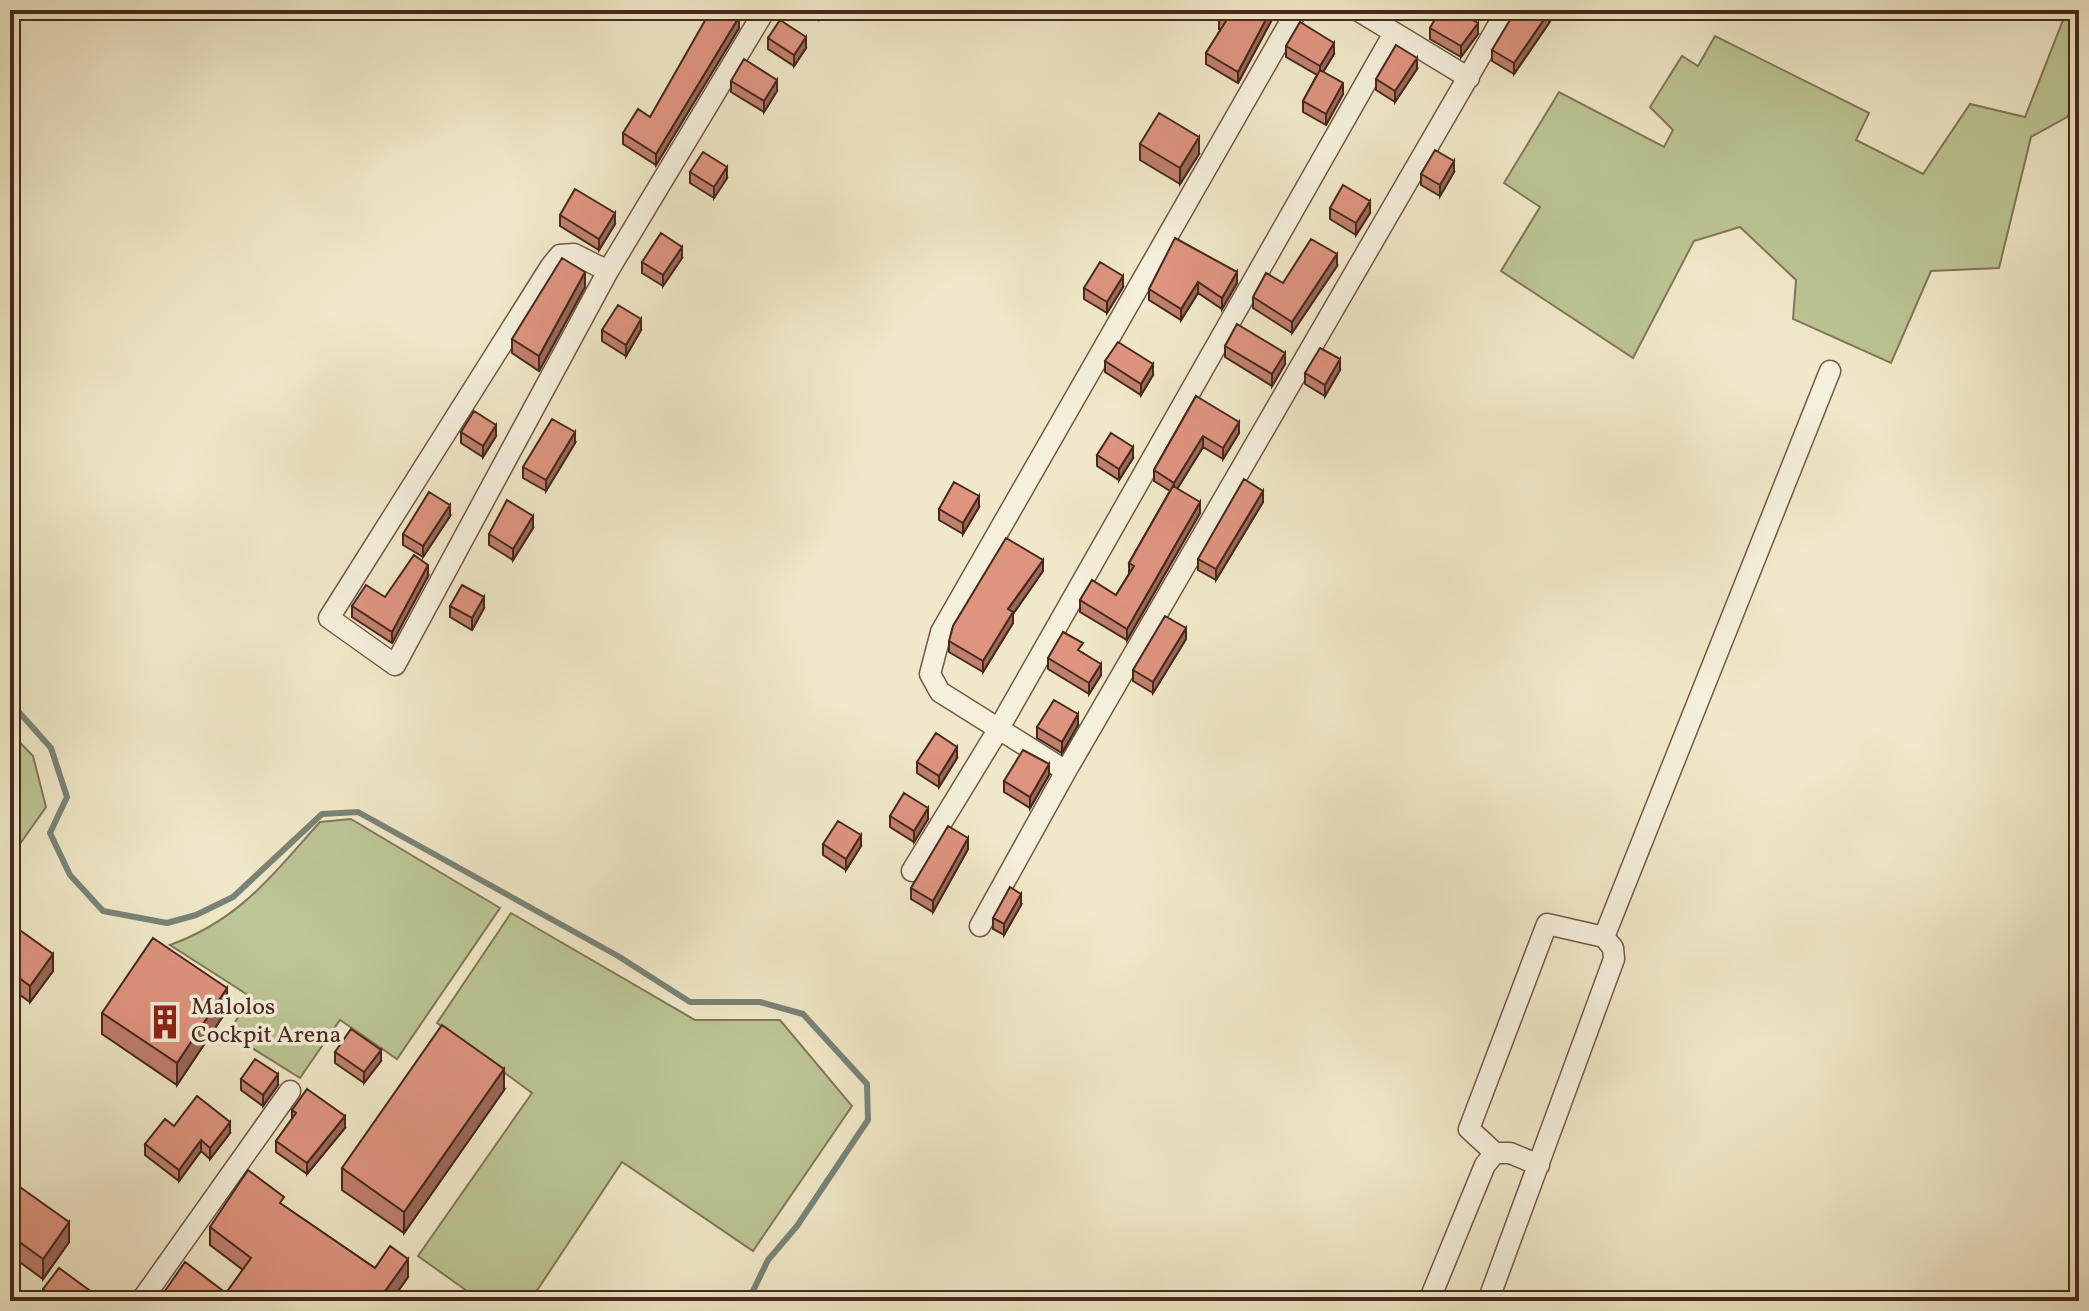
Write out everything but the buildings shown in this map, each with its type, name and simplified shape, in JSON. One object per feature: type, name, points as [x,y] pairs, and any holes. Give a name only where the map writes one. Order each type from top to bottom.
[{"type":"street","points":[[608,271],[574,254],[560,255],[551,266],[329,618],[395,665],[608,271],[765,10]]},
{"type":"street","points":[[1066,771],[940,692],[930,674],[941,632],[1297,10]]},
{"type":"street","points":[[1357,10],[1469,78]]},
{"type":"street","points":[[980,926],[1066,771],[1507,10]]},
{"type":"street","points":[[912,871],[998,730],[1394,33]]},
{"type":"street","points":[[1604,937],[1830,371]]},
{"type":"street","points":[[1488,1301],[1539,1165],[1614,959],[1613,948],[1604,937],[1547,924],[1469,1129],[1495,1153],[1510,1153],[1539,1165]]},
{"type":"street","points":[[141,1301],[290,1091]]},
{"type":"street","points":[[1429,1301],[1485,1165],[1495,1153]]},
{"type":"green space","points":[[2067,10],[2079,10],[2079,99],[2067,117],[2031,137],[1999,268],[1931,271],[1891,363],[1793,319],[1796,280],[1740,227],[1694,241],[1633,358],[1501,271],[1540,207],[1504,183],[1559,92],[1664,147],[1673,130],[1650,107],[1682,56],[1698,66],[1715,36],[1869,113],[1856,140],[1923,174],[1970,104],[2025,117]]},
{"type":"green space","points":[[10,732],[33,756],[46,807],[17,848],[10,853]]},
{"type":"green space","points":[[351,819],[500,908],[397,1059],[340,1020],[300,1078],[228,1033],[251,997],[170,945],[236,909],[270,878],[320,822]]},
{"type":"green space","points":[[511,913],[695,1020],[780,1020],[852,1106],[753,1251],[622,1162],[530,1301],[481,1301],[418,1256],[532,1093],[437,1023]]},
{"type":"waterway","points":[[10,702],[51,748],[67,797],[50,833],[70,875],[103,911],[167,923],[196,915],[233,897],[322,814],[358,812],[618,956],[690,1002],[760,1002],[803,1014],[867,1084],[868,1120],[797,1226],[768,1260],[752,1293],[756,1301]]},
{"type":"place","name":"Malolos Cockpit Arena","points":[[165,1022]]}]
